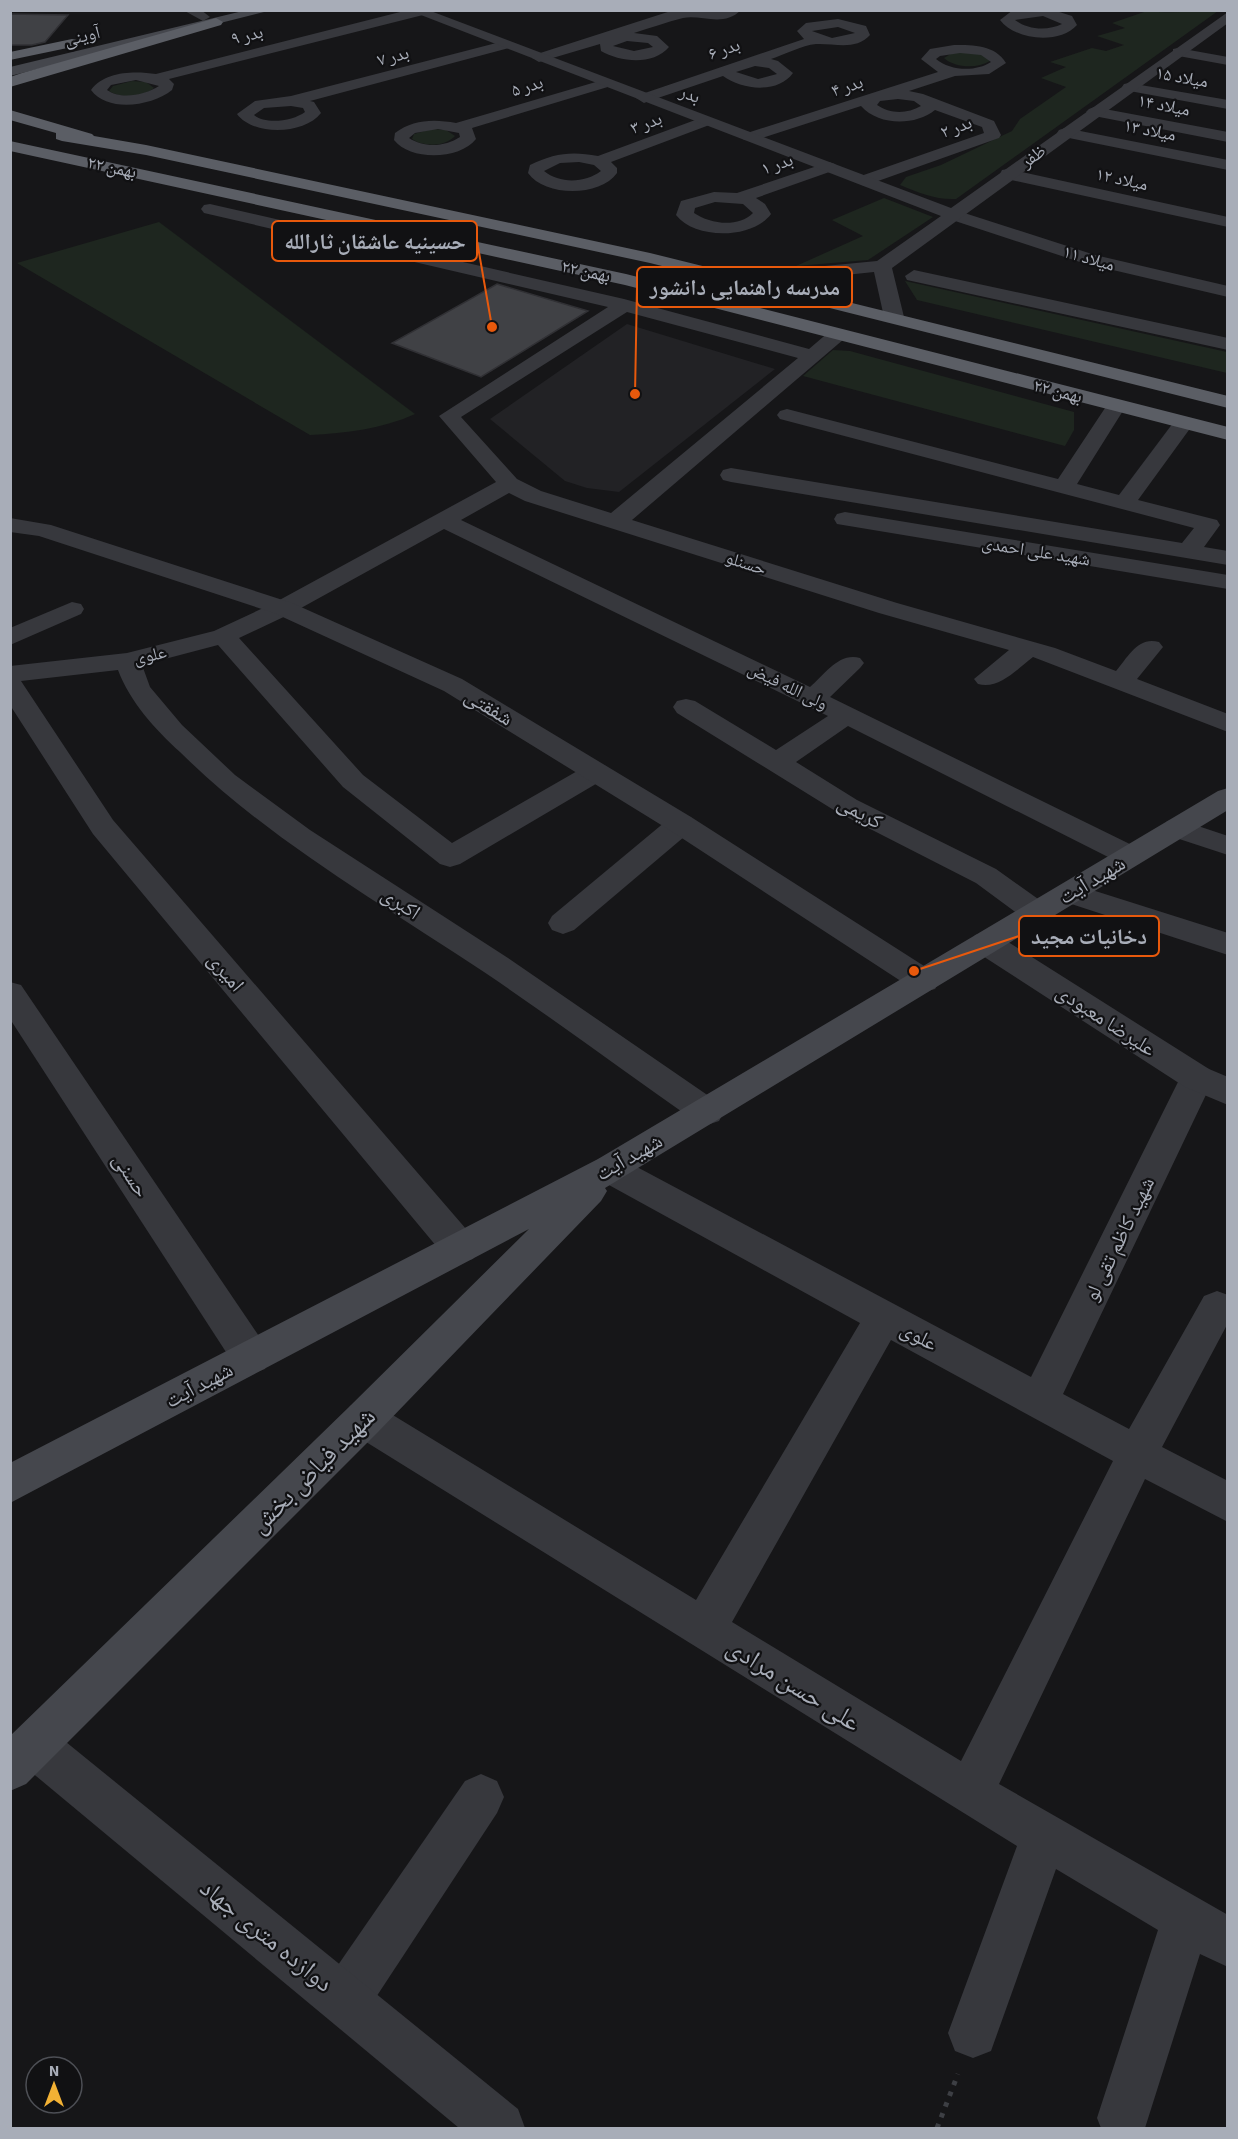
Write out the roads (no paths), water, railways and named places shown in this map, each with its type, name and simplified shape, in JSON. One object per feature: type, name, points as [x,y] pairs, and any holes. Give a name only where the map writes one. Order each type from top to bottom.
[{"type":"highway","points":[[10,56],[209,20]]},
{"type":"highway","points":[[10,83],[209,20]]},
{"type":"highway","points":[[10,115],[108,143]]},
{"type":"highway","name":"۲۲ بهمن","points":[[10,129],[108,143],[741,280],[1227,402]]},
{"type":"highway","name":"۲۲ بهمن","points":[[10,146],[626,280],[1227,434]]},
{"type":"highway","points":[[10,155],[75,160]]},
{"type":"main road","name":"آوینی","points":[[10,72],[209,20],[229,10]]},
{"type":"main road","name":"آوینی","points":[[10,64],[209,20],[266,10]]},
{"type":"main road","name":"شهید آیت","points":[[10,1484],[610,1169],[1227,797]]},
{"type":"main road","name":"شهید فیاض بخش","points":[[22,1756],[364,1419],[610,1169]]},
{"type":"street","points":[[189,10],[209,20]]},
{"type":"street","points":[[539,58],[615,37],[682,11],[714,16],[735,10]]},
{"type":"street","name":"بدر","points":[[416,11],[952,214]]},
{"type":"street","name":"بدر ۹","points":[[156,78],[416,11]]},
{"type":"street","name":"ظفر","points":[[882,266],[1226,19]]},
{"type":"street","name":"بدر ۶","points":[[644,98],[738,64],[817,39]]},
{"type":"street","name":"بدر ۷","points":[[291,101],[399,75],[504,45]]},
{"type":"street","points":[[1178,52],[1227,61]]},
{"type":"street","points":[[459,57],[478,65]]},
{"type":"street","points":[[351,70],[369,77],[399,75],[412,66],[398,58]]},
{"type":"street","name":"بدر ۴","points":[[750,137],[956,71]]},
{"type":"street","name":"بدر ۵","points":[[459,127],[606,83]]},
{"type":"street","name":"میلاد ۱۵","points":[[1129,87],[1227,105]]},
{"type":"street","points":[[909,95],[929,103],[929,108],[923,113],[895,116],[871,108],[868,101],[875,97],[909,95]]},
{"type":"street","name":"بدر ۲","points":[[864,181],[993,135],[988,124],[929,103]]},
{"type":"street","name":"میلاد ۱۴","points":[[1094,112],[1227,137]]},
{"type":"street","name":"بدر ۳","points":[[599,161],[706,121]]},
{"type":"street","name":"میلاد ۱۳","points":[[1065,133],[1227,165]]},
{"type":"street","name":"بدر ۱","points":[[738,198],[829,167]]},
{"type":"street","name":"میلاد ۱۲","points":[[1008,174],[1227,222]]},
{"type":"street","points":[[210,209],[624,305],[813,356]]},
{"type":"street","name":"میلاد ۱۱","points":[[952,214],[1089,259],[1227,292]]},
{"type":"street","points":[[741,280],[882,266],[894,317]]},
{"type":"street","points":[[914,276],[1227,344]]},
{"type":"street","points":[[283,608],[509,484],[449,416],[624,305]]},
{"type":"street","points":[[615,522],[837,335]]},
{"type":"street","points":[[1065,485],[1116,406]]},
{"type":"street","points":[[787,415],[1065,485],[1209,525],[1188,551]]},
{"type":"street","points":[[1125,502],[1183,423]]},
{"type":"street","points":[[731,475],[1227,558]]},
{"type":"street","name":"حسنلو","points":[[509,484],[533,496],[615,522],[888,608],[1029,648],[1227,724]]},
{"type":"street","name":"شهید علی احمدی","points":[[845,519],[1227,582]]},
{"type":"street","name":"ولی الله فیض","points":[[444,520],[847,715],[1130,856]]},
{"type":"street","name":"شفقتی","points":[[10,525],[43,530],[283,608],[453,685],[681,824],[924,981]]},
{"type":"street","name":"علوی","points":[[10,674],[128,661],[223,636],[283,608]]},
{"type":"street","points":[[10,638],[72,609]]},
{"type":"street","points":[[223,636],[352,781],[450,857],[596,772]]},
{"type":"street","points":[[1121,682],[1150,647]]},
{"type":"street","points":[[987,679],[1029,648]]},
{"type":"street","name":"اکبری","points":[[128,661],[138,689],[173,731],[225,781],[300,837],[497,966],[707,1112]]},
{"type":"street","points":[[813,699],[852,663]]},
{"type":"street","name":"امیری","points":[[10,684],[103,827],[460,1248]]},
{"type":"street","name":"کریمی","points":[[686,707],[847,806],[986,876],[1037,913]]},
{"type":"street","points":[[777,763],[847,715]]},
{"type":"street","points":[[563,923],[681,824]]},
{"type":"street","points":[[1177,828],[1227,846]]},
{"type":"street","points":[[1070,892],[1227,944]]},
{"type":"street","name":"علیرضا معبودی","points":[[986,943],[1212,1085]]},
{"type":"street","name":"حسنی","points":[[10,993],[251,1357]]},
{"type":"street","name":"شهید کاظم تقی لو","points":[[1040,1400],[1212,1085]]},
{"type":"street","name":"علوی","points":[[610,1169],[1227,1503]]},
{"type":"street","points":[[970,1793],[1137,1454],[1217,1307]]},
{"type":"street","points":[[704,1628],[884,1317]]},
{"type":"street","name":"علی حسن مرادی","points":[[364,1419],[970,1793],[1227,1943]]},
{"type":"street","name":"دوازده متری جهاد","points":[[22,1756],[345,1999],[499,2128]]},
{"type":"street","points":[[345,1999],[481,1797]]},
{"type":"street","points":[[973,2033],[1044,1836]]},
{"type":"street","points":[[1123,2118],[1186,1919]]},
{"type":"place","name":"حسینیه عاشقان ثارالله","points":[[492,327]]},
{"type":"place","name":"مدرسه راهنمایی دانشور","points":[[635,394]]},
{"type":"place","name":"دخانیات مجید","points":[[914,971]]}]
